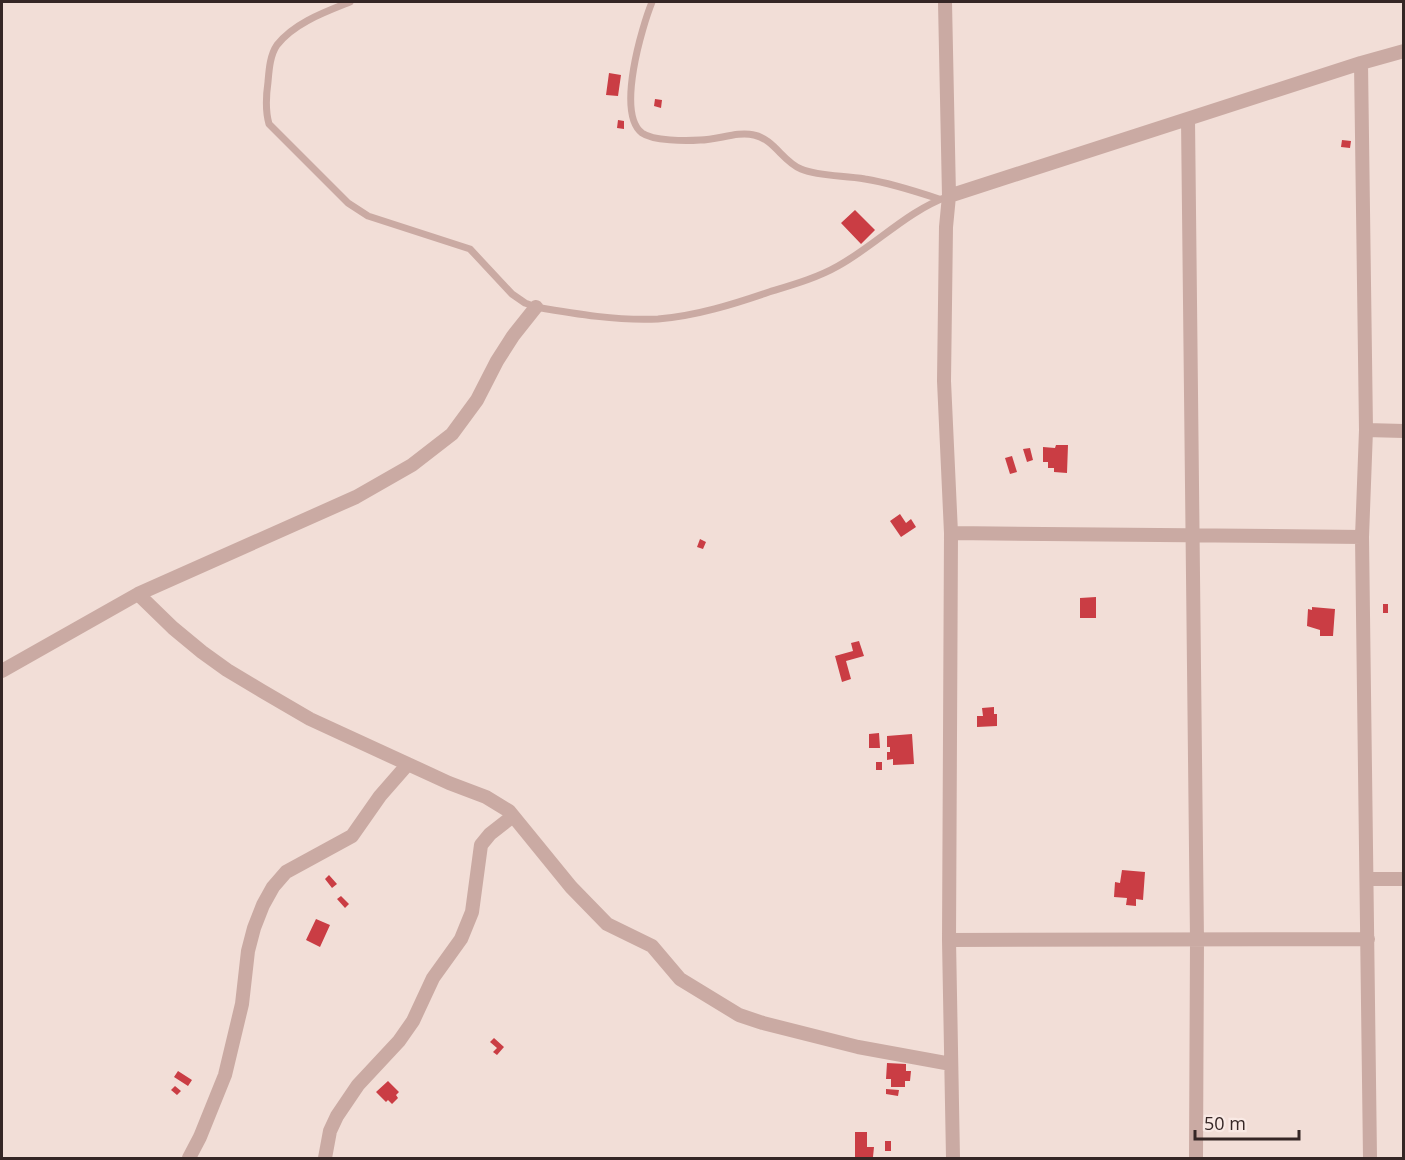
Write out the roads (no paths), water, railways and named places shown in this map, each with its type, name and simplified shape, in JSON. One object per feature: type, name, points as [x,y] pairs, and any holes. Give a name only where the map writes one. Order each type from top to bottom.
[{"type":"street","points":[[945,2],[944,381],[951,533],[949,940],[953,1158]]},
{"type":"street","points":[[944,198],[1404,51]]},
{"type":"street","points":[[1361,63],[1366,430],[1362,537],[1370,1158]]},
{"type":"street","points":[[1188,119],[1197,940],[1196,1158]]},
{"type":"street","points":[[2,671],[138,594],[356,497],[412,465],[452,434],[477,400],[496,361],[536,307]]},
{"type":"street","points":[[1366,430],[1404,431]]},
{"type":"street","points":[[951,533],[1362,537]]},
{"type":"street","points":[[138,594],[173,628],[227,670],[310,719],[486,797],[509,811],[571,887],[607,924],[652,946],[680,979],[739,1015],[858,1047],[951,1064]]},
{"type":"street","points":[[189,1158],[225,1075],[242,1004],[248,951],[254,928],[273,887],[286,872],[352,836],[380,796],[408,764]]},
{"type":"street","points":[[326,1158],[330,1131],[337,1116],[358,1085],[399,1041],[413,1021],[433,978],[461,939],[472,912],[481,845],[490,834],[513,816]]},
{"type":"street","points":[[1368,879],[1404,879]]},
{"type":"street","points":[[949,940],[1368,939]]},
{"type":"lane","points":[[350,2],[317,15],[276,46],[270,64],[267,90],[266,114],[269,124],[348,203],[368,216],[470,249],[512,294],[536,307],[613,317],[658,319],[702,312],[836,268],[866,249],[892,228],[944,198]]},
{"type":"lane","points":[[652,2],[642,28],[633,70],[632,114],[634,125],[642,133],[653,138],[689,140],[743,134],[755,135],[765,139],[798,168],[812,173],[896,185],[944,198]]}]
